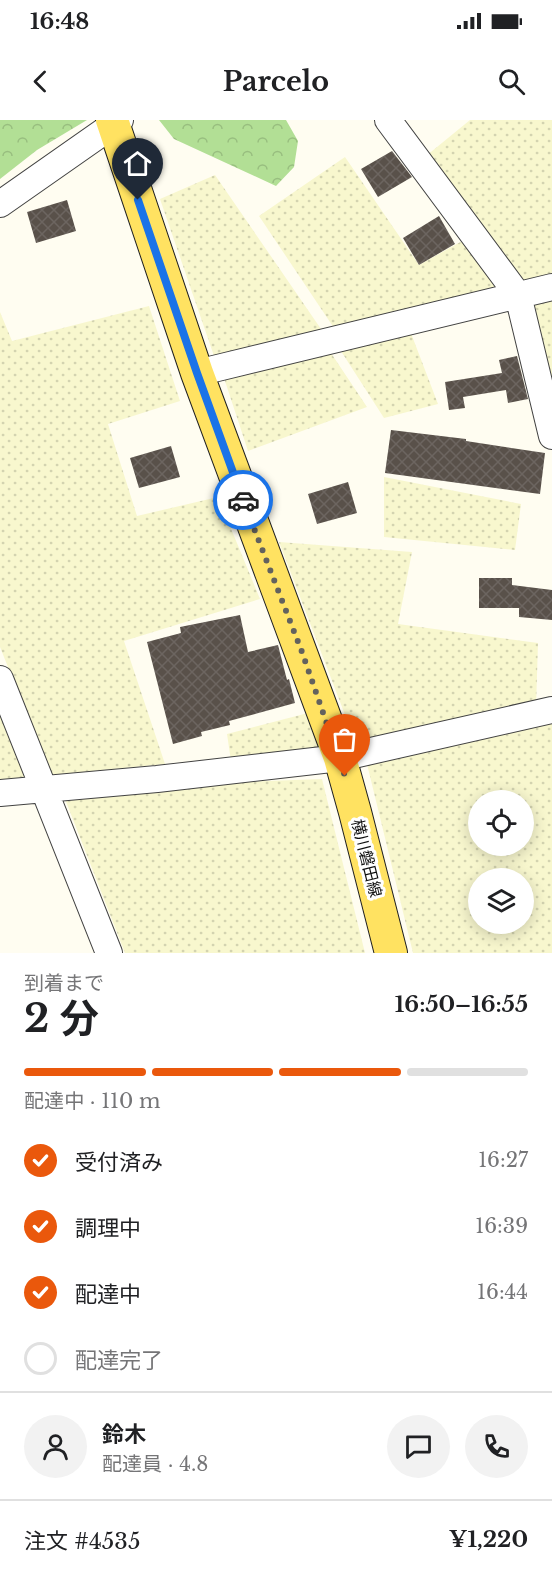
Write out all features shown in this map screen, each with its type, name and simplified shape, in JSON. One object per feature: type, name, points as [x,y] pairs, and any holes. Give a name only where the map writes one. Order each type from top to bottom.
[{"type":"main road","name":"横川磐田線","points":[[115,122],[197,373],[339,758],[391,953]]},
{"type":"street","points":[[387,120],[518,295],[552,436]]},
{"type":"street","points":[[0,204],[115,122]]},
{"type":"street","points":[[197,373],[552,287]]},
{"type":"street","points":[[0,679],[109,953]]},
{"type":"street","points":[[0,793],[157,779],[339,758],[552,710]]},
{"type":"green space","points":[[0,120],[87,120],[37,150],[0,179]]},
{"type":"green space","points":[[159,120],[286,120],[298,141],[294,167],[276,186],[174,139]]},
{"type":"green space","points":[[470,120],[552,120],[552,436],[518,295],[426,156]]},
{"type":"green space","points":[[345,157],[419,265],[464,240],[501,288],[334,328],[259,216]]},
{"type":"green space","points":[[215,175],[321,329],[214,356],[160,199]]},
{"type":"green space","points":[[149,306],[180,401],[108,424],[137,516],[218,497],[260,599],[124,641],[165,764],[51,775],[0,647],[0,312],[12,341]]},
{"type":"green space","points":[[409,328],[438,404],[384,418],[339,348]]},
{"type":"green space","points":[[329,350],[367,407],[248,451],[224,378]]},
{"type":"green space","points":[[384,477],[521,504],[515,550],[384,537]]},
{"type":"green space","points":[[279,542],[412,552],[398,624],[538,643],[536,708],[355,741]]},
{"type":"green space","points":[[0,707],[30,779],[0,781]]},
{"type":"green space","points":[[308,713],[322,749],[231,761],[227,734]]},
{"type":"green space","points":[[552,713],[552,953],[413,953],[367,764]]},
{"type":"green space","points":[[322,779],[365,953],[125,953],[65,799],[208,783]]},
{"type":"building","points":[[392,151],[412,177],[378,197],[361,169]]},
{"type":"building","points":[[67,200],[76,231],[36,243],[27,212]]},
{"type":"building","points":[[439,216],[455,244],[419,265],[403,238]]},
{"type":"building","points":[[517,356],[528,399],[508,403],[506,390],[463,397],[465,408],[449,410],[445,382],[502,373],[499,360]]},
{"type":"building","points":[[391,430],[466,439],[466,441],[545,453],[540,494],[385,473]]},
{"type":"building","points":[[171,446],[180,477],[139,488],[130,458]]},
{"type":"building","points":[[348,482],[357,513],[317,524],[308,494]]},
{"type":"building","points":[[479,578],[512,578],[512,585],[552,590],[552,620],[519,617],[519,608],[479,608]]},
{"type":"building","points":[[240,615],[248,652],[278,645],[295,703],[229,721],[230,725],[201,732],[202,736],[173,744],[147,642],[181,633],[180,627]]},
{"type":"way so far","points":[[243,500],[302,652],[345,776]]},
{"type":"route","points":[[138,200],[243,500]]}]
